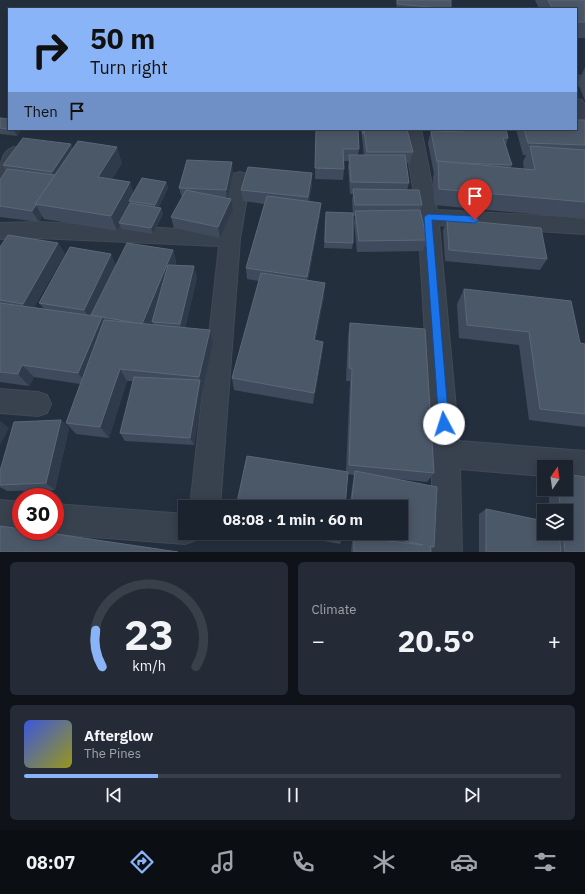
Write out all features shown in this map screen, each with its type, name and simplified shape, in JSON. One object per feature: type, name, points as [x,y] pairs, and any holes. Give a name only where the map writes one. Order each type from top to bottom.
[{"type":"street","points":[[577,106],[585,124]]},
{"type":"street","points":[[412,130],[428,217],[446,454],[447,552]]},
{"type":"street","points":[[0,174],[14,153]]},
{"type":"street","points":[[205,500],[230,239],[240,179]]},
{"type":"street","points":[[428,217],[585,226]]},
{"type":"street","points":[[0,231],[37,230],[230,239]]},
{"type":"street","points":[[0,401],[38,404]]},
{"type":"street","points":[[446,454],[585,465]]},
{"type":"street","points":[[0,515],[12,516]]},
{"type":"street","points":[[64,520],[178,529]]},
{"type":"building","points":[[397,0],[451,0],[451,8],[440,8],[397,4]]},
{"type":"building","points":[[548,0],[585,0],[585,22],[577,22],[577,8],[552,8]]},
{"type":"building","points":[[0,118],[8,119],[8,129],[0,128]]},
{"type":"building","points":[[577,120],[585,120],[585,145],[528,143],[524,130],[577,130]]},
{"type":"building","points":[[316,130],[358,130],[359,149],[343,149],[344,169],[315,168]]},
{"type":"building","points":[[364,130],[407,130],[413,152],[367,152]]},
{"type":"building","points":[[462,130],[506,130],[508,138],[503,138],[512,165],[437,162],[431,131],[463,132]]},
{"type":"building","points":[[23,138],[71,144],[52,172],[3,165]]},
{"type":"building","points":[[78,141],[117,147],[98,177],[130,182],[111,216],[35,204]]},
{"type":"building","points":[[530,146],[585,150],[585,202],[439,189],[438,161],[535,170]]},
{"type":"building","points":[[349,155],[405,155],[409,183],[351,182]]},
{"type":"building","points":[[187,160],[232,162],[226,190],[179,188]]},
{"type":"building","points":[[248,167],[312,173],[308,197],[241,190]]},
{"type":"building","points":[[7,169],[55,175],[35,204],[36,205],[32,211],[0,206],[0,180]]},
{"type":"building","points":[[142,178],[166,182],[155,205],[129,201]]},
{"type":"building","points":[[353,189],[419,190],[422,205],[355,205]]},
{"type":"building","points":[[186,190],[231,199],[218,227],[171,217]]},
{"type":"building","points":[[267,196],[321,203],[307,277],[246,268]]},
{"type":"building","points":[[130,203],[161,208],[151,228],[119,223]]},
{"type":"building","points":[[420,210],[427,240],[359,241],[355,211]]},
{"type":"building","points":[[326,212],[353,213],[353,243],[325,242]]},
{"type":"building","points":[[447,219],[541,228],[547,259],[449,250]]},
{"type":"building","points":[[8,235],[58,243],[23,304],[0,300],[0,247]]},
{"type":"building","points":[[127,243],[173,250],[142,324],[91,315]]},
{"type":"building","points":[[70,247],[111,254],[84,310],[39,303]]},
{"type":"building","points":[[168,265],[194,266],[180,324],[152,322]]},
{"type":"building","points":[[261,273],[325,283],[314,340],[323,342],[314,393],[232,378]]},
{"type":"building","points":[[464,289],[571,301],[580,343],[585,344],[585,414],[540,409],[529,332],[467,325]]},
{"type":"building","points":[[0,303],[102,317],[78,373],[22,365],[18,374],[0,372]]},
{"type":"building","points":[[104,320],[210,330],[199,377],[120,369],[100,427],[66,423]]},
{"type":"building","points":[[350,323],[425,329],[434,473],[349,465],[352,369],[349,368]]},
{"type":"building","points":[[134,377],[200,380],[190,438],[120,433]]},
{"type":"building","points":[[61,420],[46,483],[0,485],[0,471],[14,422]]},
{"type":"building","points":[[247,456],[348,472],[346,500],[238,500]]},
{"type":"building","points":[[355,471],[437,487],[434,547],[430,546],[431,552],[354,552],[354,540],[380,540],[423,545],[400,540],[408,540],[408,500],[352,500]]},
{"type":"building","points":[[573,475],[585,477],[585,552],[565,552],[564,540],[573,540],[573,504],[560,504],[559,496],[573,496]]},
{"type":"building","points":[[486,509],[537,520],[537,540],[560,540],[561,552],[486,552]]},
{"type":"building","points":[[0,526],[12,528],[12,540],[64,540],[64,535],[178,552],[0,552]]},
{"type":"route","points":[[444,424],[428,217],[475,220]]}]
